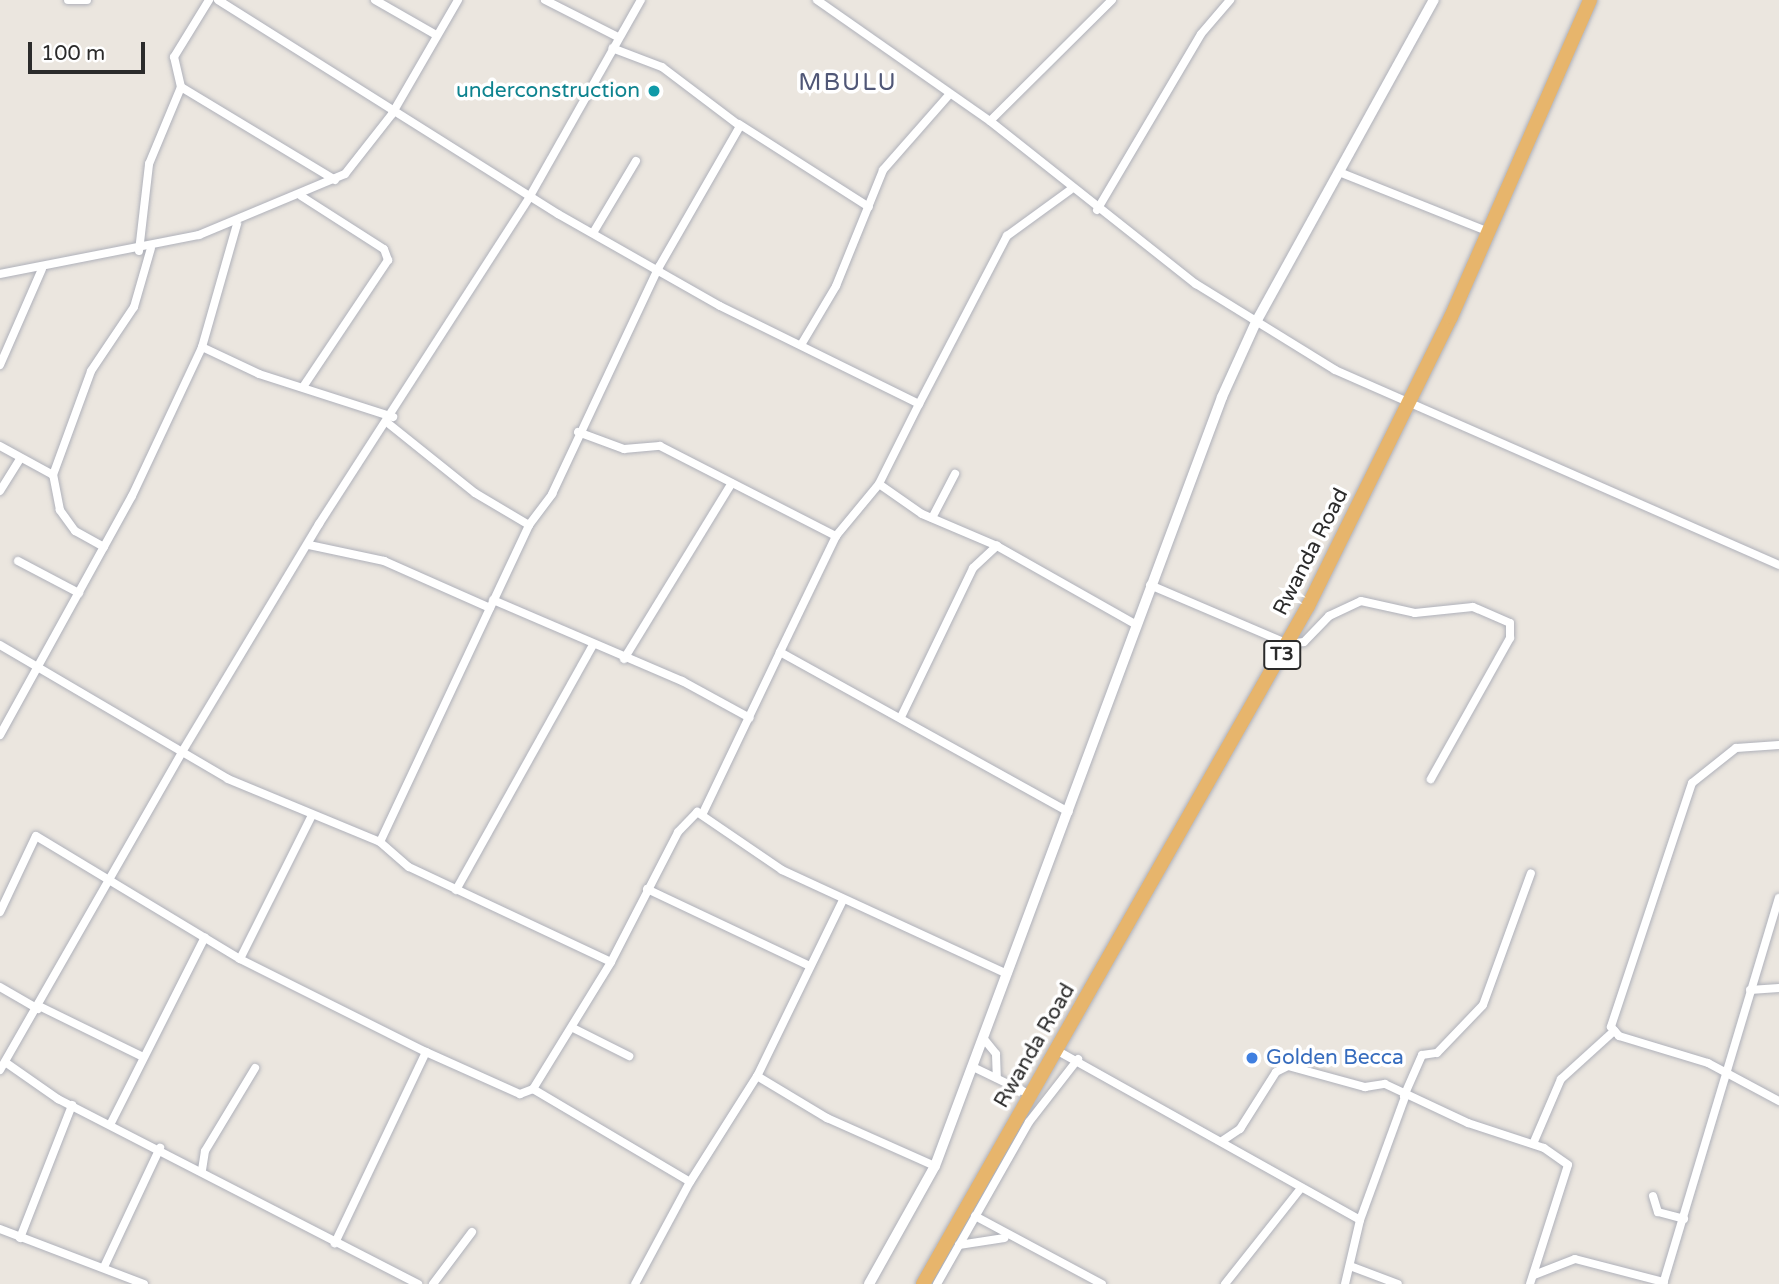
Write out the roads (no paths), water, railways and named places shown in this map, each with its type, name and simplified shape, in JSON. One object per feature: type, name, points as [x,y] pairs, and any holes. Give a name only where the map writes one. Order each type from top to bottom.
[{"type":"highway","name":"Rwanda Road","points":[[923,1284],[1288,644],[1489,232],[1590,0]]},
{"type":"street","points":[[68,0],[87,0]]},
{"type":"street","points":[[139,251],[149,164],[181,88],[174,57],[209,0]]},
{"type":"street","points":[[218,0],[392,114],[593,233],[801,345],[919,404]]},
{"type":"street","points":[[375,0],[436,35]]},
{"type":"street","points":[[0,274],[42,269],[151,248],[237,223],[335,180],[392,114],[458,0]]},
{"type":"street","points":[[545,0],[618,37]]},
{"type":"street","points":[[418,1284],[2,1066],[113,881],[182,752],[309,545],[391,420],[530,196],[641,0]]},
{"type":"street","points":[[817,0],[949,95],[990,121],[1097,210],[1256,322],[1335,370],[1409,400],[1779,565]]},
{"type":"street","points":[[990,121],[1112,0]]},
{"type":"street","points":[[1097,210],[1156,106],[1230,0]]},
{"type":"street","points":[[869,1284],[935,1166],[1069,812],[1135,624],[1256,322],[1434,0]]},
{"type":"street","points":[[612,48],[662,67],[739,124],[869,207]]},
{"type":"street","points":[[181,88],[335,180]]},
{"type":"street","points":[[801,345],[815,329],[896,149],[949,95]]},
{"type":"street","points":[[380,842],[529,525],[552,494],[578,432],[659,267],[739,124]]},
{"type":"street","points":[[593,233],[636,161]]},
{"type":"street","points":[[1339,172],[1489,232]]},
{"type":"street","points":[[703,813],[836,536],[879,484],[1007,236],[1070,190]]},
{"type":"street","points":[[302,196],[384,249],[388,260],[303,387]]},
{"type":"street","points":[[0,735],[104,548],[202,347],[237,223]]},
{"type":"street","points":[[104,548],[75,531],[60,510],[53,475],[91,371],[134,307],[151,248]]},
{"type":"street","points":[[0,365],[32,279],[42,269]]},
{"type":"street","points":[[202,347],[391,420],[475,493],[529,525]]},
{"type":"street","points":[[578,432],[624,449],[660,446],[836,536]]},
{"type":"street","points":[[0,446],[53,475]]},
{"type":"street","points":[[0,491],[21,458]]},
{"type":"street","points":[[932,518],[955,474]]},
{"type":"street","points":[[624,659],[732,483]]},
{"type":"street","points":[[879,484],[932,518],[996,545],[1135,624]]},
{"type":"street","points":[[309,545],[375,558],[593,645],[750,718]]},
{"type":"street","points":[[902,715],[972,568],[996,545]]},
{"type":"street","points":[[18,561],[79,593]]},
{"type":"street","points":[[1150,585],[1288,644],[1304,642],[1329,616],[1361,601],[1415,613],[1474,607],[1510,623],[1510,638],[1431,779]]},
{"type":"street","points":[[0,645],[41,665],[182,752],[311,817],[380,842],[385,853],[456,890],[611,962]]},
{"type":"street","points":[[456,890],[593,645]]},
{"type":"street","points":[[780,652],[902,715],[1069,812]]},
{"type":"street","points":[[1533,1144],[1561,1079],[1614,1031],[1692,783],[1736,748],[1779,745]]},
{"type":"street","points":[[0,912],[36,836],[240,959],[426,1052],[520,1094],[533,1089],[573,1028],[611,962],[682,825],[691,815],[703,813],[752,853],[844,900],[1007,974]]},
{"type":"street","points":[[240,959],[311,817]]},
{"type":"street","points":[[1345,1284],[1360,1220],[1404,1096],[1422,1055],[1437,1053],[1483,1005],[1531,873]]},
{"type":"street","points":[[647,889],[808,965]]},
{"type":"street","points":[[635,1284],[690,1182],[757,1076],[808,965],[844,900]]},
{"type":"street","points":[[1532,1280],[1575,1259],[1663,1283],[1684,1219],[1724,1072],[1779,902]]},
{"type":"street","points":[[111,1123],[141,1056],[205,937]]},
{"type":"street","points":[[0,987],[38,1008],[141,1056]]},
{"type":"street","points":[[1750,990],[1779,988]]},
{"type":"street","points":[[573,1028],[629,1056]]},
{"type":"street","points":[[1614,1031],[1724,1072],[1779,1101]]},
{"type":"street","points":[[984,1038],[996,1054],[997,1078]]},
{"type":"street","points":[[1056,1050],[1078,1059],[1360,1220]]},
{"type":"street","points":[[335,1242],[426,1052]]},
{"type":"street","points":[[937,1284],[1029,1122],[1078,1059]]},
{"type":"street","points":[[973,1067],[1031,1095]]},
{"type":"street","points":[[1222,1141],[1240,1129],[1282,1067],[1365,1087],[1385,1084],[1404,1096],[1533,1144],[1568,1165],[1532,1280]]},
{"type":"street","points":[[202,1170],[205,1151],[255,1068]]},
{"type":"street","points":[[757,1076],[827,1118],[935,1166]]},
{"type":"street","points":[[533,1089],[690,1182]]},
{"type":"street","points":[[20,1238],[72,1105]]},
{"type":"street","points":[[104,1267],[160,1148]]},
{"type":"street","points":[[1225,1284],[1301,1188]]},
{"type":"street","points":[[1653,1196],[1658,1212],[1684,1219]]},
{"type":"street","points":[[975,1216],[1007,1238],[1102,1284]]},
{"type":"street","points":[[0,1229],[144,1284]]},
{"type":"street","points":[[433,1284],[472,1232]]},
{"type":"street","points":[[959,1245],[1007,1238]]},
{"type":"street","points":[[1350,1266],[1398,1284]]},
{"type":"place","name":"underconstruction","points":[[654,91]]},
{"type":"place","name":"Golden Becca","points":[[1252,1058]]},
{"type":"district","name":"MBULU","points":[[848,83]]}]
